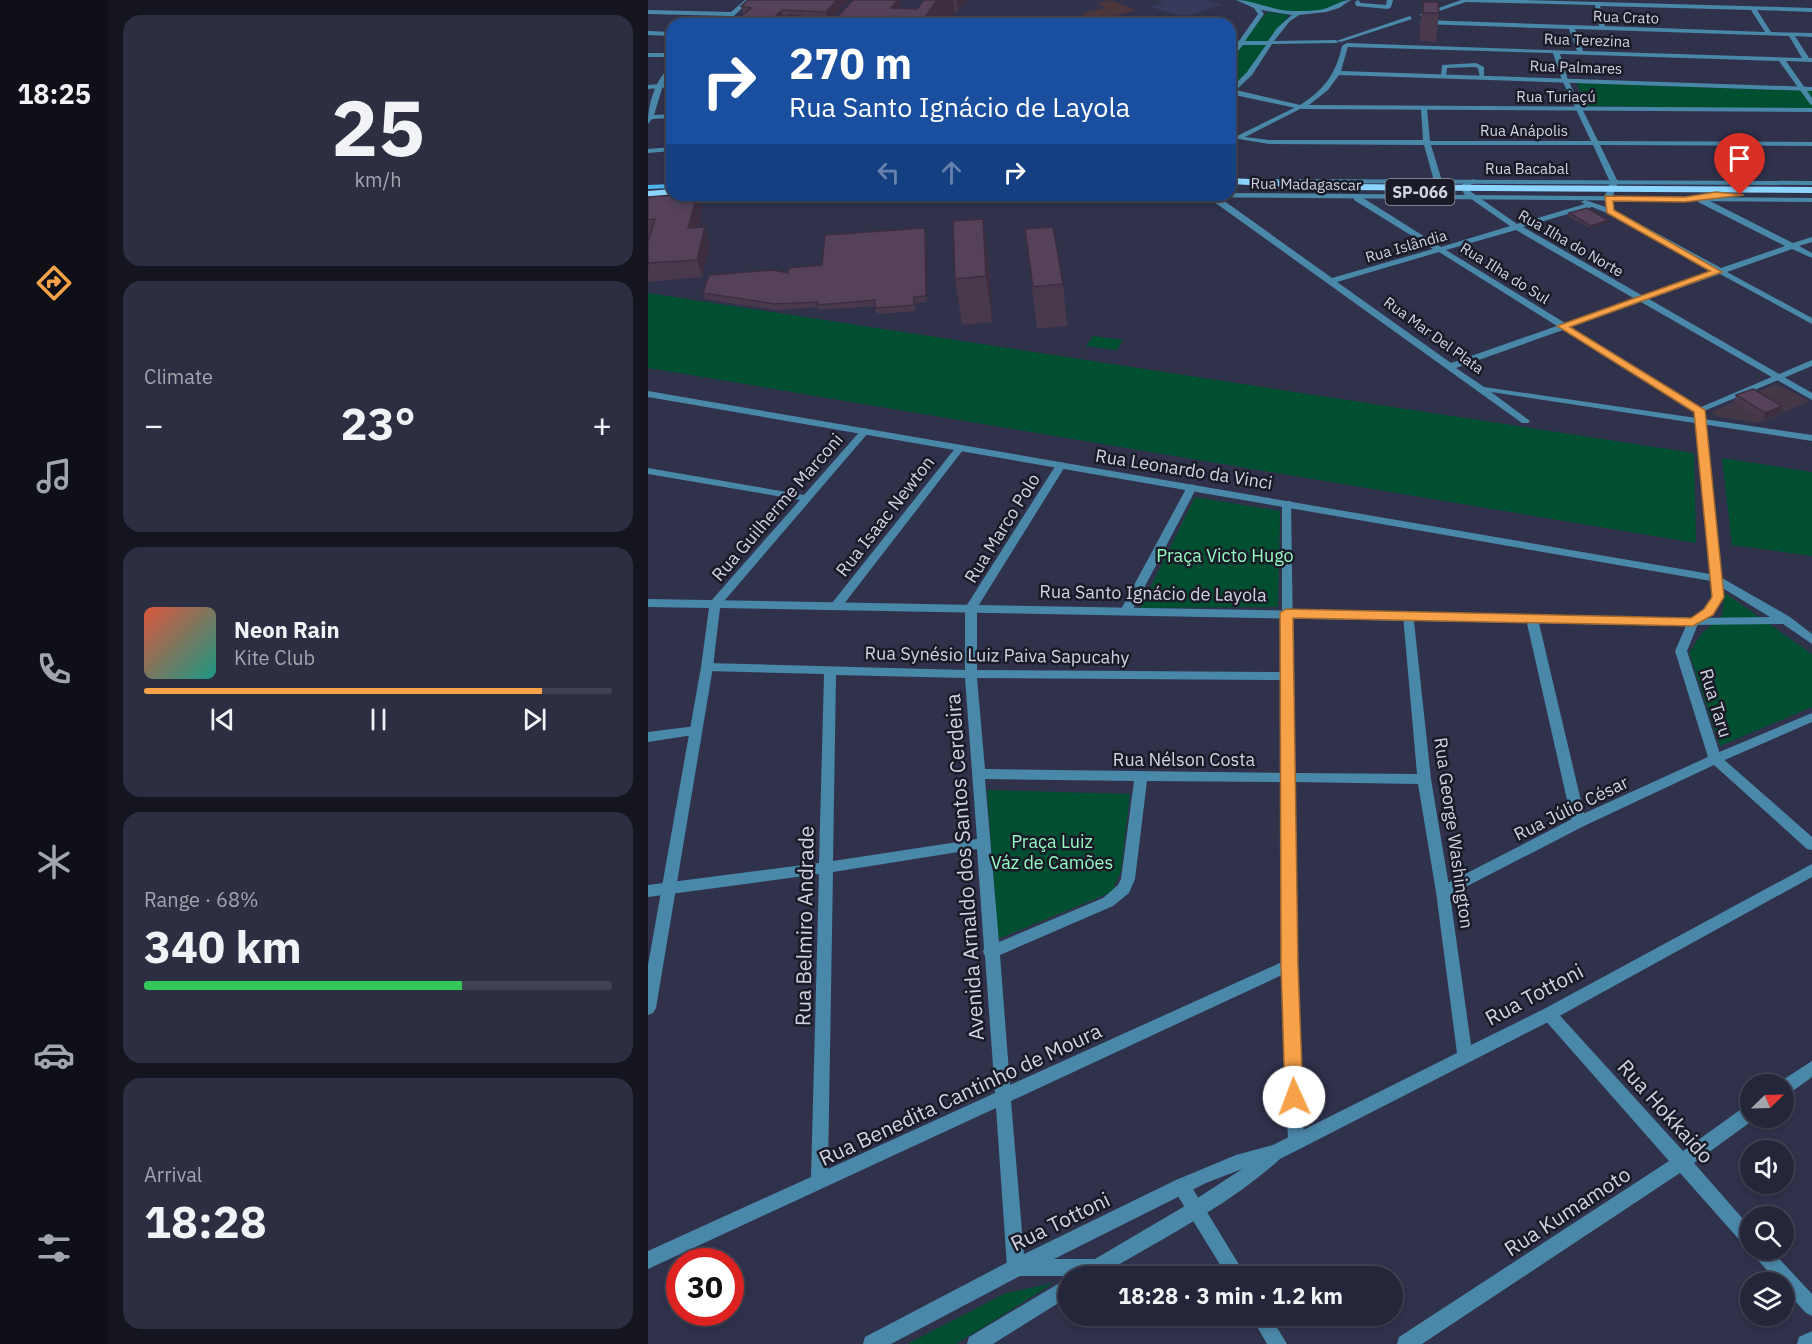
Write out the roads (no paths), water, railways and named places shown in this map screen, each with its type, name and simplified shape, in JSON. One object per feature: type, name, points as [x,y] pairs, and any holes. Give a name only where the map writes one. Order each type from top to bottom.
[{"type":"main road","name":"SP-066","points":[[1236,181],[1330,187],[1470,190]]},
{"type":"main road","points":[[648,187],[666,186]]},
{"type":"main road","name":"SP-066","points":[[1236,190],[1812,190]]},
{"type":"main road","name":"SP-066","points":[[1610,190],[1811,199]]},
{"type":"main road","points":[[648,196],[666,193]]},
{"type":"main road","points":[[1685,199],[1716,194]]},
{"type":"main road","points":[[648,196],[666,196]]},
{"type":"main road","points":[[648,203],[666,201]]},
{"type":"street","points":[[729,18],[748,0]]},
{"type":"street","points":[[1239,0],[1256,7],[1299,12],[1332,8],[1348,0]]},
{"type":"street","points":[[1358,2],[1358,5],[1379,9],[1388,7],[1390,0]]},
{"type":"street","points":[[1448,0],[1458,5]]},
{"type":"street","points":[[1236,138],[1300,107],[1320,93],[1340,73],[1344,43],[1393,24],[1424,18],[1466,0],[1566,1],[1597,4],[1812,10]]},
{"type":"street","points":[[1767,0],[1773,9]]},
{"type":"street","points":[[1597,4],[1603,29]]},
{"type":"street","points":[[1236,47],[1261,14],[1256,7]]},
{"type":"street","points":[[1753,8],[1769,34]]},
{"type":"street","points":[[648,12],[733,14]]},
{"type":"street","points":[[1236,87],[1249,77],[1269,44],[1292,16],[1299,12]]},
{"type":"street","name":"Rua Crato","points":[[1424,18],[1440,23],[1812,35]]},
{"type":"street","points":[[1572,28],[1581,53]]},
{"type":"street","points":[[648,33],[666,34]]},
{"type":"street","points":[[1791,34],[1809,59]]},
{"type":"street","name":"Rua Terezina","points":[[1238,43],[1344,43],[1581,53],[1809,59]]},
{"type":"street","points":[[1556,52],[1565,80],[1595,144],[1610,190],[1610,211]]},
{"type":"street","points":[[648,55],[666,55]]},
{"type":"street","points":[[1781,59],[1812,103]]},
{"type":"street","points":[[1444,76],[1444,66],[1476,65],[1480,67],[1482,77]]},
{"type":"street","name":"Rua Palmares","points":[[1340,73],[1812,89]]},
{"type":"street","points":[[666,76],[661,83],[648,118],[666,116]]},
{"type":"street","points":[[648,79],[666,84]]},
{"type":"street","points":[[648,87],[661,83]]},
{"type":"street","points":[[1236,92],[1300,107]]},
{"type":"street","name":"Rua Turiaçú","points":[[1300,107],[1812,110]]},
{"type":"street","points":[[1424,109],[1427,143],[1438,181]]},
{"type":"street","name":"Rua Anápolis","points":[[1236,139],[1269,142],[1812,144]]},
{"type":"street","points":[[648,151],[666,150]]},
{"type":"street","name":"Rua Bacabal","points":[[1242,181],[1438,181],[1470,190],[1587,182],[1610,190],[1812,183]]},
{"type":"street","points":[[1587,182],[1610,190]]},
{"type":"street","name":"Rua Madagascar","points":[[1236,197],[1357,198],[1470,190],[1576,198],[1610,190],[1701,200],[1811,199]]},
{"type":"street","name":"Rua Ilha do Norte","points":[[1470,190],[1515,226],[1812,398]]},
{"type":"street","name":"Rua Ilha do Sul","points":[[1357,198],[1562,326],[1700,416]]},
{"type":"street","points":[[1576,198],[1610,211],[1717,272],[1812,321]]},
{"type":"street","points":[[1701,200],[1812,256]]},
{"type":"street","name":"Rua Mar Del Plata","points":[[1219,201],[1483,388],[1700,416],[1812,438]]},
{"type":"street","name":"Rua Islândia","points":[[1332,281],[1591,205]]},
{"type":"street","points":[[1452,366],[1812,239]]},
{"type":"street","points":[[1812,363],[1776,377],[1700,416],[1715,578],[1786,620],[1812,640]]},
{"type":"street","points":[[1483,388],[1525,421]]},
{"type":"street","name":"Rua Leonardo da Vinci","points":[[648,394],[1715,578]]},
{"type":"street","name":"Rua Guilherme Marconi","points":[[715,604],[865,431]]},
{"type":"street","name":"Rua Isaac Newton","points":[[836,606],[960,448]]},
{"type":"street","name":"Rua Marco Polo","points":[[971,608],[1061,465]]},
{"type":"street","points":[[648,471],[806,498]]},
{"type":"street","points":[[1126,611],[1192,487]]},
{"type":"street","points":[[1287,503],[1289,965],[1296,1141]]},
{"type":"street","name":"Rua Taru","points":[[1715,578],[1718,597],[1709,612],[1693,622],[1681,651],[1715,759],[1812,845]]},
{"type":"street","name":"Rua Santo Ignácio de Layola","points":[[648,603],[1409,615],[1693,622],[1786,620]]},
{"type":"street","points":[[648,1008],[707,667],[715,604]]},
{"type":"street","name":"Avenida Arnaldo dos Santos Cerdeira","points":[[971,608],[971,674],[980,774],[1001,1098],[1016,1267]]},
{"type":"street","name":"Rua George Washington","points":[[1409,615],[1424,779],[1443,892],[1465,1056]]},
{"type":"street","points":[[1532,619],[1579,822]]},
{"type":"street","name":"Rua Synésio Luiz Paiva Sapucahy","points":[[707,667],[971,674],[1286,676]]},
{"type":"street","name":"Rua Belmiro Andrade","points":[[819,1182],[830,671]]},
{"type":"street","name":"Rua Júlio César","points":[[1443,892],[1579,822],[1812,717]]},
{"type":"street","points":[[648,737],[696,731]]},
{"type":"street","name":"Rua Nélson Costa","points":[[980,774],[1424,779]]},
{"type":"street","points":[[990,951],[1108,902],[1124,889],[1130,872],[1141,777]]},
{"type":"street","points":[[648,891],[984,843]]},
{"type":"street","name":"Rua Tottoni","points":[[1101,1266],[1196,1209],[1254,1171],[1274,1153],[1548,1014],[1812,870]]},
{"type":"street","name":"Rua Benedita Cantinho de Moura","points":[[648,1260],[1289,965]]},
{"type":"street","name":"Rua Hokkaido","points":[[1548,1014],[1740,1228]]},
{"type":"street","points":[[1794,1081],[1812,1068]]},
{"type":"street","name":"Rua Kumamoto","points":[[1406,1344],[1682,1162],[1740,1119]]},
{"type":"street","name":"Rua Tottoni","points":[[872,1344],[1016,1267],[1182,1187],[1246,1158],[1274,1153]]},
{"type":"street","points":[[1182,1187],[1231,1266]]},
{"type":"street","points":[[1769,1260],[1812,1307]]},
{"type":"street","points":[[1016,1267],[1058,1270]]},
{"type":"street","points":[[976,1344],[1058,1293]]},
{"type":"street","points":[[1266,1326],[1278,1344]]},
{"type":"street","points":[[1806,1344],[1812,1340]]},
{"type":"park label","name":"Praça Victo Hugo","points":[[1225,555]]},
{"type":"park label","name":"Praça Luiz Váz de Camões","points":[[1052,851]]}]
